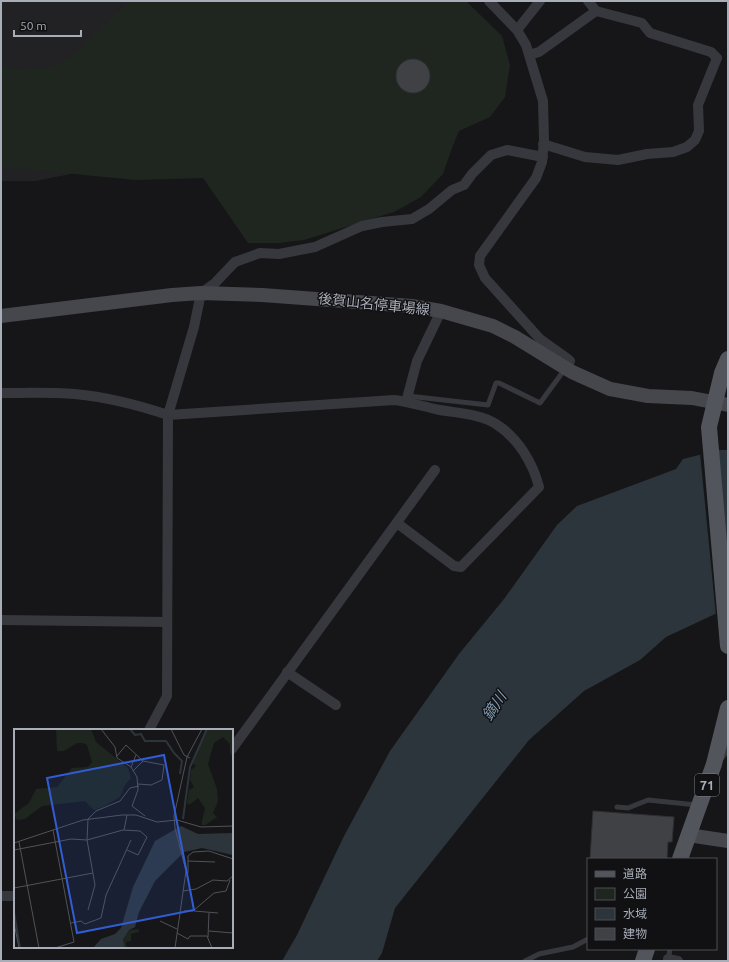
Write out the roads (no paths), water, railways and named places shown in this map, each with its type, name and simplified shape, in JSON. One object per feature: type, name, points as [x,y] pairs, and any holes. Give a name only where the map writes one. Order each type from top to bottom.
[{"type":"main road","name":"後賀山名停車場線","points":[[1,316],[172,295],[201,293],[320,299],[412,306],[441,311],[493,326],[515,337],[592,382],[618,391],[648,396],[692,398],[722,403]]},
{"type":"main road","points":[[722,403],[728,359]]},
{"type":"main road","points":[[728,376],[722,403],[709,427],[709,445],[728,645]]},
{"type":"main road","name":"71","points":[[680,858],[714,764],[728,708]]},
{"type":"main road","points":[[688,835],[728,841]]},
{"type":"main road","points":[[643,961],[647,950]]},
{"type":"street","points":[[489,1],[517,30],[526,45],[543,101],[543,157],[536,178],[480,256],[479,265],[485,278],[540,339],[568,358],[570,361],[566,368]]},
{"type":"street","points":[[517,30],[540,1]]},
{"type":"street","points":[[543,144],[585,157],[618,160],[647,154],[673,152],[687,147],[695,140],[699,131],[698,105],[716,58],[711,52],[650,33],[642,23],[596,11],[588,1]]},
{"type":"street","points":[[529,55],[539,52],[596,11]]},
{"type":"street","points":[[150,729],[167,696],[168,415],[194,327],[201,293],[215,283],[235,262],[260,253],[279,254],[315,247],[362,226],[412,219],[429,209],[452,190],[464,185],[472,174],[491,155],[508,150],[543,157]]},
{"type":"street","points":[[407,399],[417,361],[441,311]]},
{"type":"street","points":[[1,393],[74,394],[92,396],[135,404],[168,415],[407,399],[473,416],[496,424],[511,436],[525,454],[535,472],[539,487],[461,567],[454,566],[397,523]]},
{"type":"street","points":[[233,748],[435,470]]},
{"type":"street","points":[[1,620],[167,622]]},
{"type":"street","points":[[287,672],[336,705]]},
{"type":"street","points":[[714,764],[728,746]]},
{"type":"street","points":[[1,896],[14,896]]},
{"type":"lane","points":[[407,399],[488,405],[496,383],[499,383],[540,403],[566,368]]},
{"type":"lane","points":[[618,807],[628,808],[648,800],[700,805]]},
{"type":"lane","points":[[525,961],[539,954],[572,947],[587,940]]},
{"type":"water","name":"鏑川","points":[[719,450],[728,450],[728,608],[666,637],[640,660],[584,691],[529,740],[395,908],[382,953],[377,961],[282,961],[297,935],[344,836],[390,751],[459,654],[504,599],[557,525],[577,506],[676,469],[683,459]]}]
